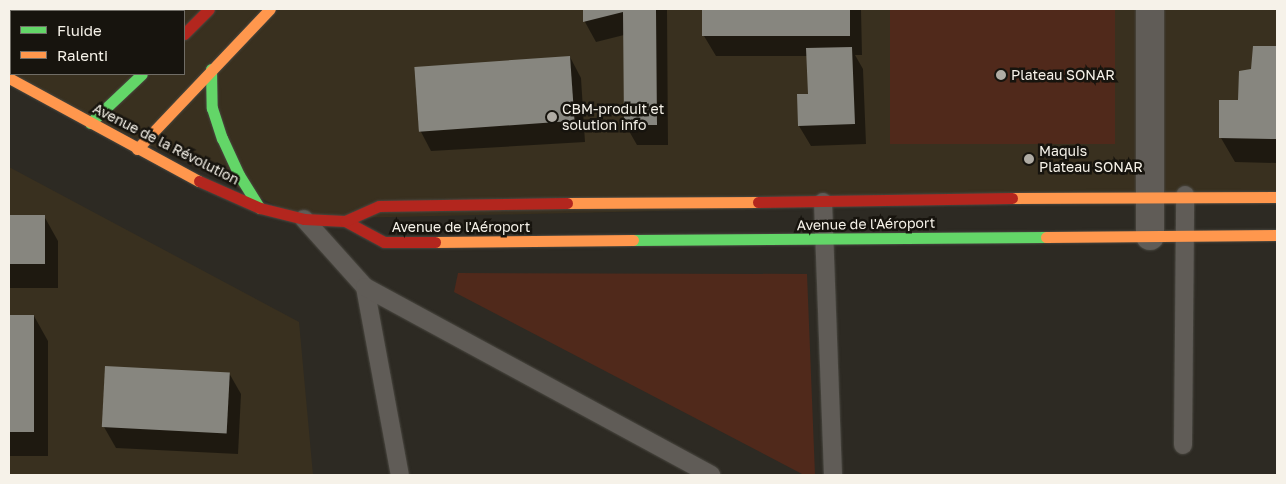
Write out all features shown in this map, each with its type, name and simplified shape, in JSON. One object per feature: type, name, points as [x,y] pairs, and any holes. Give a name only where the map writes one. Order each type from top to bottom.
[{"type":"main road","points":[[185,33],[209,9]]},
{"type":"main road","points":[[137,150],[211,69],[270,9]]},
{"type":"main road","points":[[211,69],[212,108],[222,138],[239,175],[260,208]]},
{"type":"main road","points":[[90,122],[141,75]]},
{"type":"main road","name":"Avenue de la Révolution","points":[[9,78],[137,150],[260,208],[304,219],[345,221]]},
{"type":"main road","name":"Avenue de l'Aéroport","points":[[345,221],[379,206],[405,204],[824,202],[1151,195],[1277,197]]},
{"type":"main road","name":"Avenue de l'Aéroport","points":[[345,221],[384,242],[409,243],[1277,235]]},
{"type":"street","points":[[1150,9],[1150,236]]},
{"type":"lane","points":[[1183,445],[1185,195]]},
{"type":"lane","points":[[824,202],[823,240],[833,475]]},
{"type":"lane","points":[[304,219],[365,287],[711,475]]},
{"type":"lane","points":[[365,287],[400,475]]},
{"type":"shaded area","points":[[9,9],[1277,9],[1277,197],[304,219],[9,78]]},
{"type":"shaded area","name":"Plateau SONAR","points":[[890,9],[1115,9],[1115,144],[890,144]]},
{"type":"shaded area","points":[[9,167],[299,322],[313,475],[9,475]]},
{"type":"shaded area","points":[[458,273],[807,274],[815,475],[804,475],[454,292]]},
{"type":"building","points":[[583,9],[656,9],[657,125],[624,125],[623,12],[583,22]]},
{"type":"building","points":[[702,9],[850,9],[850,36],[702,36]]},
{"type":"building","points":[[1253,46],[1277,46],[1277,139],[1219,138],[1219,100],[1238,100],[1239,71],[1251,69]]},
{"type":"building","points":[[852,47],[855,124],[798,126],[797,94],[808,94],[806,48]]},
{"type":"building","points":[[570,56],[575,121],[419,132],[414,67]]},
{"type":"building","points":[[9,215],[45,215],[45,264],[9,264]]},
{"type":"building","points":[[9,315],[34,315],[34,432],[9,432]]},
{"type":"building","points":[[105,366],[230,373],[227,433],[102,427]]},
{"type":"traffic: fast","points":[[211,69],[212,108],[222,138],[239,175],[260,208]]},
{"type":"traffic: fast","points":[[90,123],[141,75]]},
{"type":"traffic: fast","points":[[633,240],[1046,237]]},
{"type":"traffic: slow","points":[[137,149],[270,9]]},
{"type":"traffic: slow","points":[[9,78],[199,181]]},
{"type":"traffic: slow","points":[[1012,198],[1277,197]]},
{"type":"traffic: slow","points":[[567,203],[758,202]]},
{"type":"traffic: slow","points":[[1046,237],[1277,235]]},
{"type":"traffic: slow","points":[[435,242],[633,240]]},
{"type":"traffic: jam","points":[[185,33],[209,9]]},
{"type":"traffic: jam","points":[[199,181],[260,208],[304,219],[345,221],[384,242],[435,242]]},
{"type":"traffic: jam","points":[[758,202],[1012,198]]},
{"type":"traffic: jam","points":[[345,221],[379,206],[567,203]]},
{"type":"place","name":"Plateau SONAR","points":[[1001,75]]},
{"type":"place","name":"CBM-produit et solution info","points":[[552,117]]},
{"type":"place","name":"Maquis Plateau SONAR","points":[[1029,159]]}]
